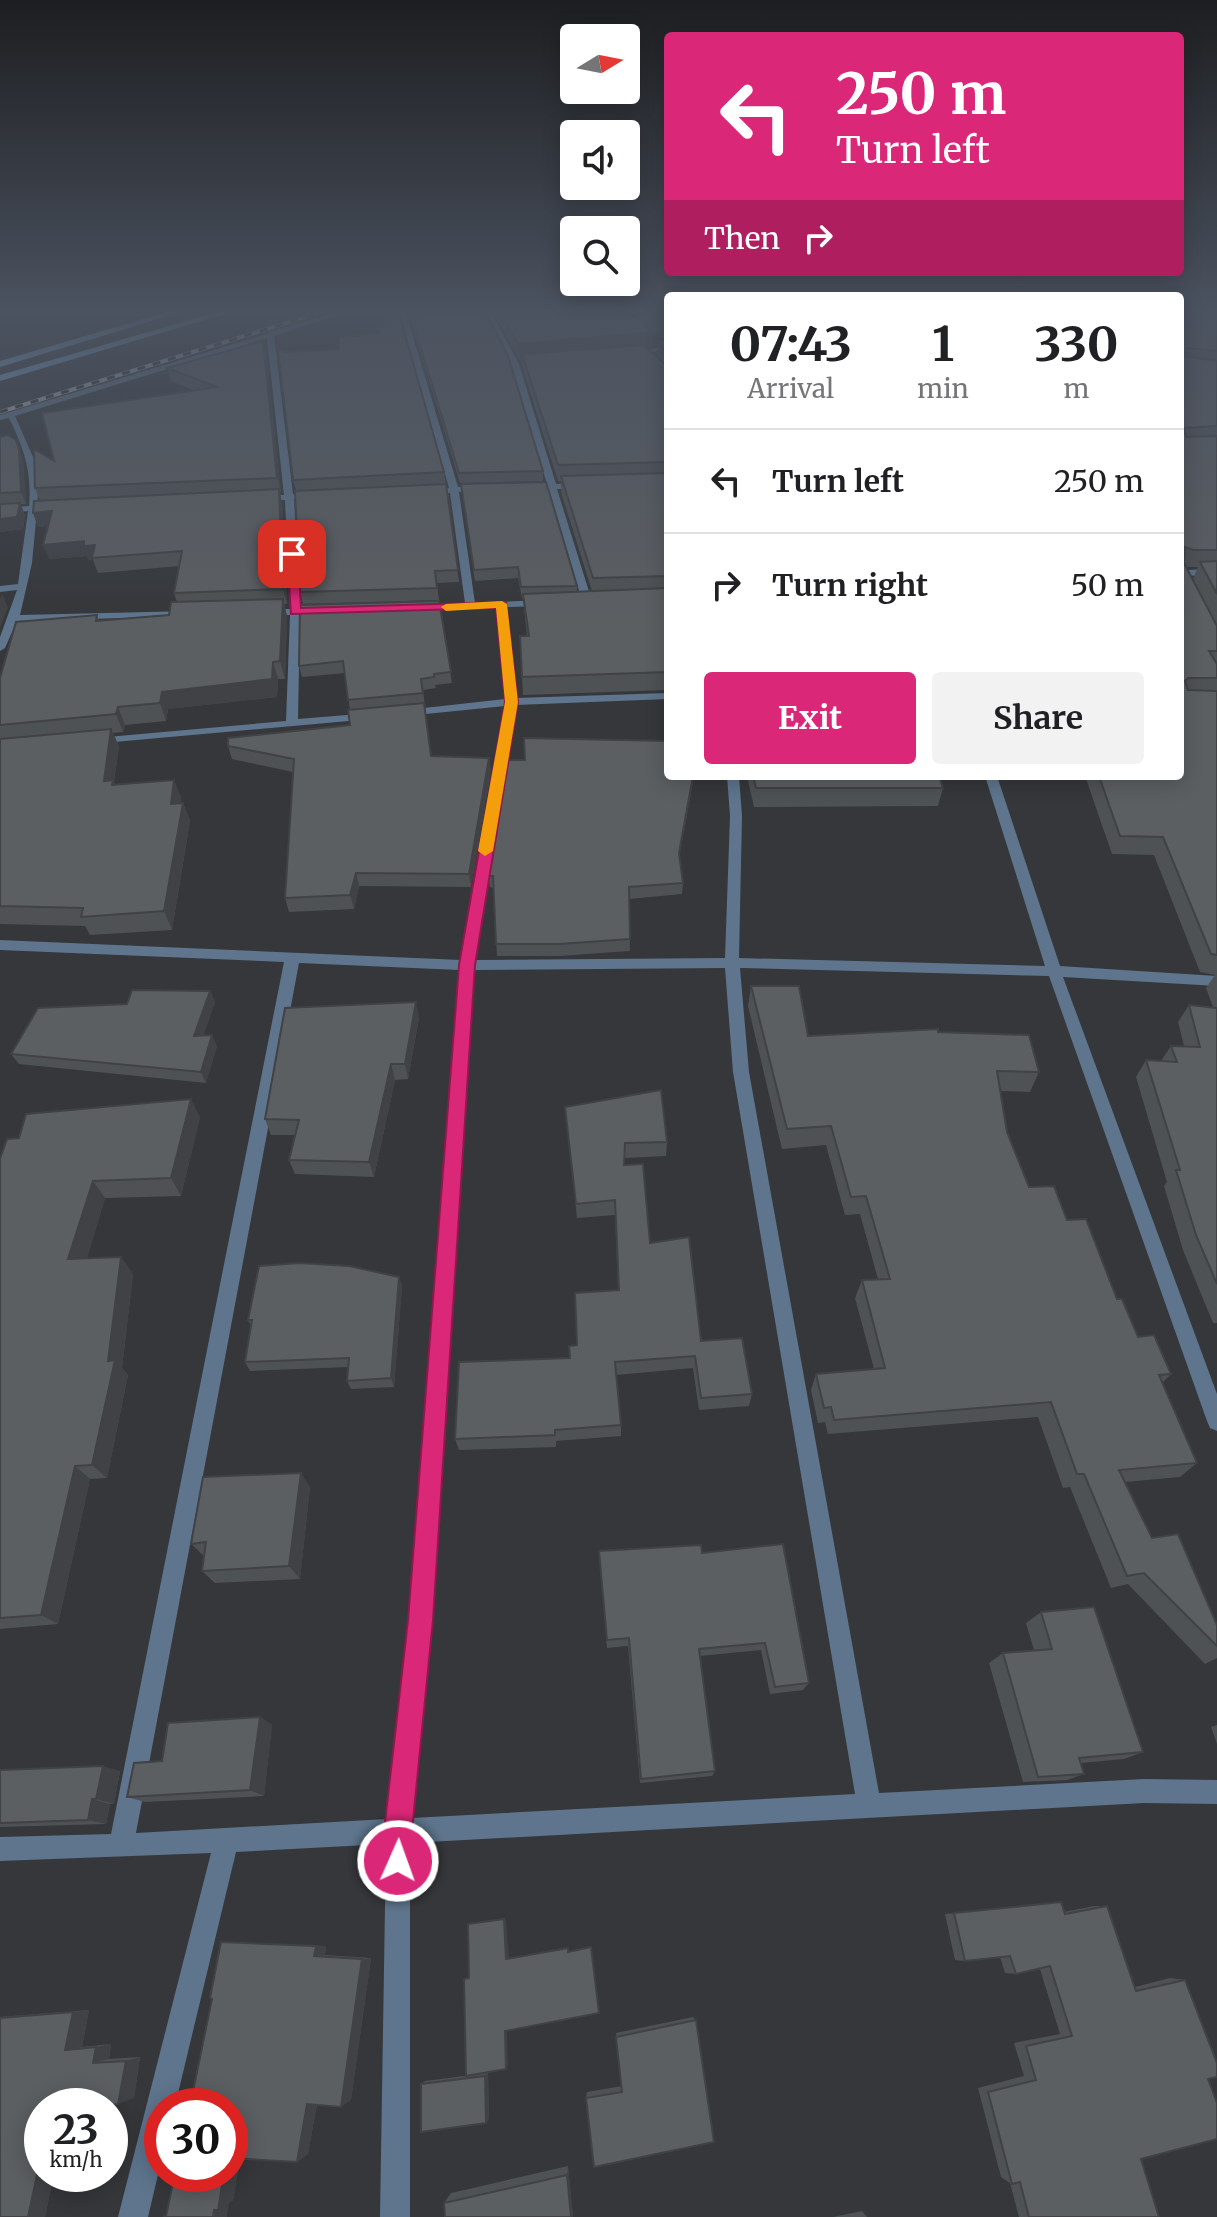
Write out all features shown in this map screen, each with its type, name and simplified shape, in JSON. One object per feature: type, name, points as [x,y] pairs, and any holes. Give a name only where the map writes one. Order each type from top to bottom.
[{"type":"street","points":[[0,418],[16,413]]},
{"type":"street","points":[[279,413],[289,497],[295,612],[292,724]]},
{"type":"street","points":[[432,413],[454,489],[471,607]]},
{"type":"street","points":[[530,413],[587,601]]},
{"type":"street","points":[[0,648],[14,618],[23,586],[33,536],[36,490],[34,467],[11,415]]},
{"type":"street","points":[[510,488],[591,486]]},
{"type":"street","points":[[413,493],[496,488]]},
{"type":"street","points":[[245,498],[320,496]]},
{"type":"street","points":[[0,511],[64,506]]},
{"type":"street","points":[[1184,572],[1217,572]]},
{"type":"street","points":[[1184,578],[1189,587]]},
{"type":"street","points":[[0,589],[23,586]]},
{"type":"street","points":[[573,602],[601,601]]},
{"type":"street","points":[[412,608],[559,602]]},
{"type":"street","points":[[395,2217],[398,1831],[420,1620],[467,965],[511,702],[502,604]]},
{"type":"street","points":[[248,613],[339,610]]},
{"type":"street","points":[[14,618],[201,614]]},
{"type":"street","points":[[394,714],[511,702],[664,696]]},
{"type":"street","points":[[77,744],[379,715]]},
{"type":"street","points":[[733,780],[736,816],[732,963],[741,1072],[869,1806]]},
{"type":"street","points":[[992,780],[1054,971],[1217,1421]]},
{"type":"street","points":[[0,945],[292,960],[467,965],[732,963],[1054,971],[1217,981]]},
{"type":"street","points":[[121,1846],[292,960]]},
{"type":"street","points":[[0,1849],[121,1846],[1144,1791],[1217,1792]]},
{"type":"street","points":[[133,2217],[227,1840]]},
{"type":"building","points":[[42,413],[270,413],[277,478],[35,488],[34,449],[54,461]]},
{"type":"building","points":[[285,413],[427,413],[444,472],[293,480]]},
{"type":"building","points":[[441,413],[525,413],[543,471],[459,473]]},
{"type":"building","points":[[541,413],[664,413],[664,462],[558,465]]},
{"type":"building","points":[[1184,413],[1217,413],[1217,426],[1184,428]]},
{"type":"building","points":[[1184,428],[1186,437],[1217,436],[1217,550],[1185,547],[1184,563]]},
{"type":"building","points":[[7,435],[16,440],[19,450],[21,492],[0,493],[0,437]]},
{"type":"building","points":[[664,473],[664,576],[593,578],[561,476]]},
{"type":"building","points":[[546,482],[577,586],[521,587],[518,567],[474,570],[461,484]]},
{"type":"building","points":[[446,484],[458,570],[435,571],[437,588],[300,592],[295,491]]},
{"type":"building","points":[[279,489],[283,589],[174,593],[182,551],[92,558],[95,545],[84,546],[84,541],[43,545],[52,511],[33,513],[34,501]]},
{"type":"building","points":[[20,503],[17,517],[0,519],[0,504]]},
{"type":"building","points":[[1217,561],[1217,594],[1200,562]]},
{"type":"building","points":[[1184,563],[1217,626],[1217,651],[1209,651],[1217,664],[1217,678],[1188,678],[1185,681],[1188,690],[1217,691],[1217,955],[1211,954],[1163,837],[1120,836],[1100,780],[1184,780]]},
{"type":"building","points":[[664,588],[664,672],[522,677],[520,636],[529,636],[523,594]]},
{"type":"building","points":[[283,599],[280,661],[273,662],[272,679],[162,692],[160,703],[118,707],[116,714],[0,725],[0,678],[16,622],[97,615],[96,621],[169,615],[171,602]]},
{"type":"building","points":[[439,601],[451,672],[421,679],[423,693],[348,700],[343,661],[299,666],[300,605]]},
{"type":"building","points":[[424,703],[431,756],[489,758],[469,874],[356,873],[350,895],[285,898],[294,759],[228,746],[228,738],[350,725],[348,710]]},
{"type":"building","points":[[111,729],[104,781],[113,780],[112,785],[174,780],[171,804],[183,803],[164,911],[81,917],[83,908],[0,906],[0,739]]},
{"type":"building","points":[[524,738],[664,741],[664,780],[692,780],[679,853],[683,883],[629,887],[630,939],[496,944],[493,876],[488,876],[507,760],[525,760]]},
{"type":"building","points":[[754,780],[940,780],[943,788],[756,788]]},
{"type":"building","points":[[751,986],[799,986],[808,1036],[938,1029],[938,1032],[1029,1035],[1039,1072],[997,1071],[1007,1132],[1029,1187],[1054,1186],[1067,1220],[1086,1219],[1117,1299],[1122,1299],[1138,1337],[1154,1335],[1171,1374],[1159,1375],[1197,1463],[1119,1470],[1152,1538],[1178,1534],[1217,1625],[1217,1646],[1144,1573],[1127,1576],[1084,1474],[1077,1474],[1051,1402],[834,1420],[831,1407],[824,1408],[816,1374],[885,1368],[862,1280],[890,1279],[866,1196],[851,1197],[831,1126],[787,1129]]},
{"type":"building","points":[[132,990],[210,991],[194,1036],[212,1035],[201,1072],[11,1054],[38,1008],[127,1004]]},
{"type":"building","points":[[416,1002],[405,1064],[391,1064],[369,1162],[289,1160],[299,1120],[265,1119],[285,1008]]},
{"type":"building","points":[[1189,1005],[1217,1008],[1217,1284],[1196,1235],[1176,1170],[1180,1170],[1146,1060],[1177,1062],[1171,1046],[1200,1047]]},
{"type":"building","points":[[661,1090],[667,1142],[625,1143],[624,1165],[643,1164],[650,1243],[689,1237],[701,1341],[742,1338],[752,1394],[701,1398],[695,1356],[615,1362],[621,1425],[555,1430],[555,1435],[455,1439],[459,1362],[570,1358],[569,1346],[577,1345],[575,1293],[619,1290],[615,1200],[576,1204],[565,1107]]},
{"type":"building","points":[[191,1099],[171,1178],[93,1181],[68,1259],[121,1257],[108,1361],[115,1360],[92,1465],[75,1466],[41,1615],[0,1618],[0,1159],[7,1139],[19,1138],[26,1114]]},
{"type":"building","points":[[299,1263],[349,1266],[399,1277],[391,1378],[347,1381],[349,1358],[245,1362],[252,1320],[248,1320],[259,1266]]},
{"type":"building","points":[[301,1473],[289,1566],[202,1571],[206,1542],[191,1544],[203,1477]]},
{"type":"building","points":[[783,1544],[809,1683],[775,1687],[765,1643],[699,1649],[715,1771],[641,1779],[629,1638],[607,1640],[599,1551],[701,1545],[702,1553]]},
{"type":"building","points":[[1094,1607],[1143,1752],[1079,1758],[1084,1774],[1038,1777],[1003,1653],[1052,1649],[1041,1612]]},
{"type":"building","points":[[260,1717],[250,1790],[127,1797],[134,1763],[162,1761],[168,1723]]},
{"type":"building","points":[[103,1766],[88,1820],[0,1823],[0,1770]]},
{"type":"building","points":[[1061,1902],[1065,1914],[1107,1906],[1136,1991],[1185,1980],[1217,2063],[1217,2077],[1208,2079],[1217,2103],[1217,2139],[1141,2159],[1159,2217],[1029,2217],[1020,2182],[1012,2184],[988,2092],[1036,2080],[1026,2046],[1072,2036],[1050,1966],[1016,1974],[1010,1956],[965,1961],[954,1913]]},
{"type":"building","points":[[504,1919],[506,1959],[591,1947],[599,2013],[505,2031],[506,2069],[466,2076],[464,1979],[469,1978],[468,1924]]},
{"type":"building","points":[[221,1942],[316,1946],[314,1956],[362,1959],[341,2107],[307,2104],[297,2162],[248,2159],[248,2088],[194,2088]]},
{"type":"building","points":[[73,2012],[65,2050],[96,2047],[93,2063],[126,2061],[121,2088],[24,2088],[24,2192],[33,2192],[28,2217],[0,2217],[0,2018]]},
{"type":"building","points":[[696,2020],[714,2142],[594,2167],[586,2098],[622,2092],[616,2037]]},
{"type":"building","points":[[485,2076],[486,2123],[421,2132],[421,2084]]},
{"type":"building","points":[[567,2175],[571,2217],[445,2217],[444,2203]]},
{"type":"building","points":[[171,2192],[221,2192],[218,2210],[214,2210],[213,2217],[163,2217],[166,2216]]},
{"type":"slow traffic","points":[[446,607],[502,604],[511,702],[485,851]]},
{"type":"route","points":[[292,554],[295,612],[502,604],[511,702],[467,965],[420,1620],[398,1831],[398,1861]]}]
